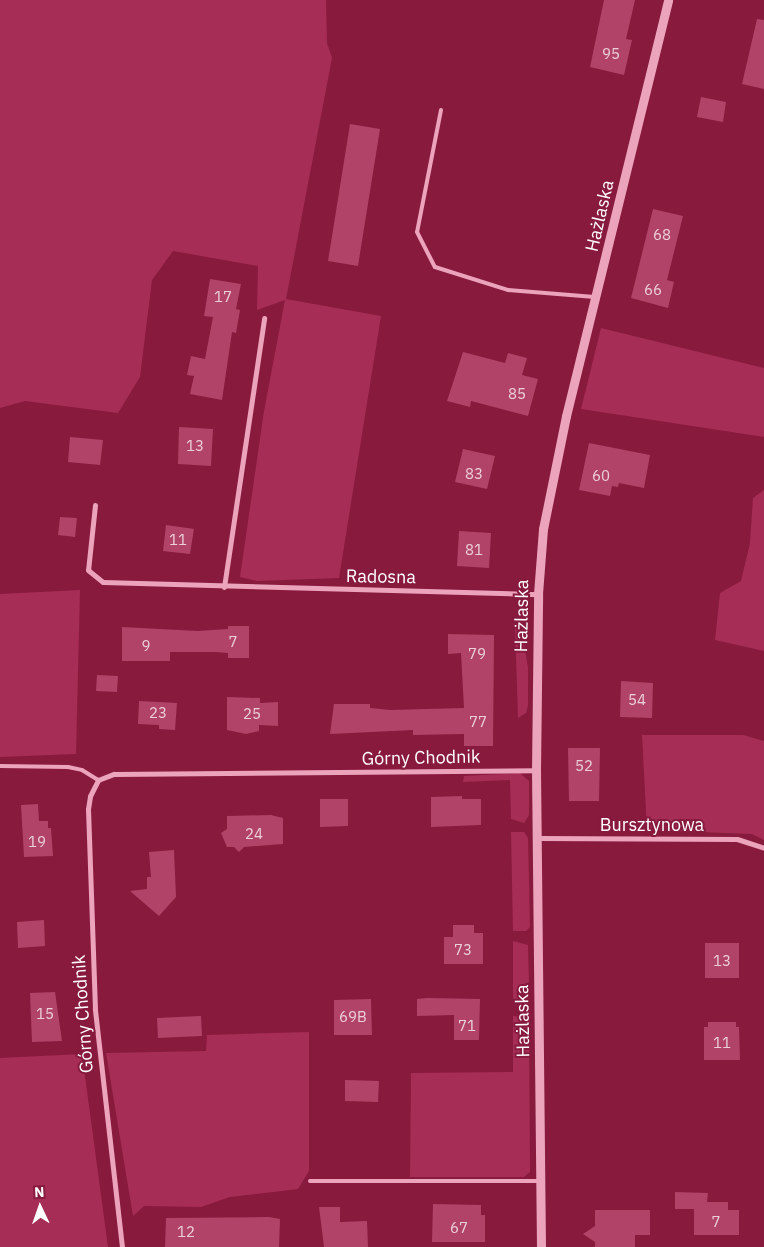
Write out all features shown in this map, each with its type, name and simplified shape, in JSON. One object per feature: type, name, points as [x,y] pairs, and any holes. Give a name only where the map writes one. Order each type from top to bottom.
[{"type":"street","name":"Hażlaska","points":[[541,1247],[536,770],[538,594],[543,529],[552,477],[668,0]]},
{"type":"street","points":[[224,587],[264,318]]},
{"type":"street","name":"Radosna","points":[[95,505],[88,570],[103,582],[224,587],[538,594]]},
{"type":"street","name":"Górny Chodnik","points":[[122,1247],[95,1009],[88,809],[90,796],[98,780],[114,774],[536,770]]},
{"type":"street","name":"Bursztynowa","points":[[538,838],[737,839],[764,848]]},
{"type":"lane","points":[[441,110],[417,232],[435,268],[508,290],[597,298]]},
{"type":"lane","points":[[0,766],[68,767],[82,770],[98,780]]},
{"type":"lane","points":[[310,1181],[541,1181]]},
{"type":"shaded area","points":[[0,0],[326,0],[327,43],[332,58],[286,299],[381,316],[339,578],[257,581],[240,577],[264,411],[285,300],[257,310],[258,266],[173,251],[152,280],[140,377],[118,413],[25,401],[0,408]]},
{"type":"shaded area","points":[[601,328],[764,368],[764,437],[581,409]]},
{"type":"shaded area","points":[[764,490],[764,651],[715,640],[720,593],[741,581],[750,543],[753,498]]},
{"type":"shaded area","points":[[80,590],[76,754],[0,757],[0,594]]},
{"type":"shaded area","points":[[515,626],[523,636],[528,668],[528,706],[526,713],[518,718]]},
{"type":"shaded area","points":[[642,735],[743,735],[764,741],[764,840],[752,834],[647,830]]},
{"type":"shaded area","points":[[520,773],[529,781],[529,815],[524,823],[511,819],[510,780],[463,782],[464,776]]},
{"type":"shaded area","points":[[511,832],[524,832],[528,838],[530,927],[526,931],[513,931]]},
{"type":"shaded area","points":[[513,941],[528,945],[529,983],[522,990],[520,1002],[513,1002]]},
{"type":"shaded area","points":[[513,1016],[529,1018],[530,1172],[524,1177],[410,1177],[411,1073],[513,1072]]},
{"type":"shaded area","points":[[309,1032],[309,1171],[298,1189],[230,1197],[201,1207],[144,1206],[133,1216],[106,1053],[206,1051],[207,1035]]},
{"type":"shaded area","points":[[82,1054],[108,1247],[0,1247],[0,1058]]},
{"type":"building","points":[[604,0],[635,0],[626,39],[632,40],[624,75],[590,67]]},
{"type":"building","points":[[757,19],[764,20],[764,89],[742,84]]},
{"type":"building","points":[[701,97],[726,102],[723,122],[697,117]]},
{"type":"building","points":[[350,124],[380,129],[358,266],[328,261]]},
{"type":"building","points":[[653,209],[683,216],[667,280],[674,282],[668,308],[631,298]]},
{"type":"building","points":[[210,279],[241,284],[236,309],[240,310],[236,333],[232,332],[222,400],[190,394],[194,376],[187,375],[191,356],[205,359],[213,317],[204,316]]},
{"type":"building","points":[[463,352],[505,363],[508,353],[527,358],[522,375],[538,379],[528,416],[471,401],[470,407],[447,401]]},
{"type":"building","points":[[179,427],[213,429],[211,466],[178,464]]},
{"type":"building","points":[[70,437],[103,440],[100,465],[68,462]]},
{"type":"building","points":[[589,443],[650,455],[644,488],[619,483],[618,487],[612,486],[610,496],[579,490]]},
{"type":"building","points":[[463,449],[495,456],[487,489],[455,482]]},
{"type":"building","points":[[60,517],[77,518],[75,537],[58,535]]},
{"type":"building","points":[[166,525],[194,529],[190,554],[163,551]]},
{"type":"building","points":[[459,531],[491,533],[489,568],[457,566]]},
{"type":"building","points":[[228,626],[249,626],[249,658],[228,658],[228,653],[216,652],[170,652],[170,661],[122,661],[122,627],[198,631],[228,629]]},
{"type":"building","points":[[448,634],[494,635],[493,746],[464,746],[464,734],[413,735],[413,730],[330,734],[334,704],[370,704],[370,708],[390,710],[464,708],[461,653],[448,654]]},
{"type":"building","points":[[97,675],[118,676],[117,692],[96,691]]},
{"type":"building","points":[[621,681],[653,683],[652,718],[620,717]]},
{"type":"building","points":[[227,697],[260,698],[260,703],[278,702],[278,726],[259,725],[259,731],[246,734],[227,730]]},
{"type":"building","points":[[139,701],[177,703],[175,730],[159,729],[159,725],[138,724]]},
{"type":"building","points":[[568,748],[600,748],[599,801],[569,801]]},
{"type":"building","points":[[462,796],[462,799],[481,799],[481,825],[431,827],[431,797]]},
{"type":"building","points":[[320,799],[348,799],[348,826],[320,827]]},
{"type":"building","points":[[38,804],[39,821],[48,821],[48,828],[51,828],[53,856],[24,857],[21,805]]},
{"type":"building","points":[[271,815],[283,818],[283,844],[244,847],[239,852],[234,847],[227,847],[221,833],[227,829],[227,816]]},
{"type":"building","points":[[174,850],[176,897],[159,916],[130,891],[147,889],[147,877],[151,877],[149,852]]},
{"type":"building","points":[[44,920],[45,946],[18,948],[17,922]]},
{"type":"building","points":[[453,925],[474,925],[474,933],[483,933],[483,964],[444,964],[444,937],[453,937]]},
{"type":"building","points":[[705,943],[739,943],[739,978],[705,978]]},
{"type":"building","points":[[55,992],[62,1041],[32,1042],[30,993]]},
{"type":"building","points":[[371,999],[372,1035],[334,1035],[334,1000]]},
{"type":"building","points":[[417,999],[480,999],[479,1040],[454,1040],[454,1015],[417,1016]]},
{"type":"building","points":[[201,1016],[202,1036],[158,1038],[157,1018]]},
{"type":"building","points":[[708,1022],[736,1022],[736,1027],[739,1027],[740,1060],[704,1060],[704,1027],[708,1027]]},
{"type":"building","points":[[345,1080],[379,1081],[378,1102],[345,1101]]},
{"type":"building","points":[[675,1192],[708,1193],[707,1202],[728,1202],[728,1210],[739,1210],[739,1235],[694,1235],[694,1209],[675,1209]]},
{"type":"building","points":[[433,1204],[481,1205],[481,1215],[485,1215],[485,1242],[432,1242]]},
{"type":"building","points":[[319,1207],[340,1207],[340,1222],[367,1221],[368,1247],[324,1247]]},
{"type":"building","points":[[595,1210],[650,1210],[650,1235],[635,1235],[635,1247],[595,1247],[595,1242],[583,1234],[595,1226]]},
{"type":"building","points":[[269,1217],[280,1219],[279,1247],[165,1247],[166,1218]]}]
